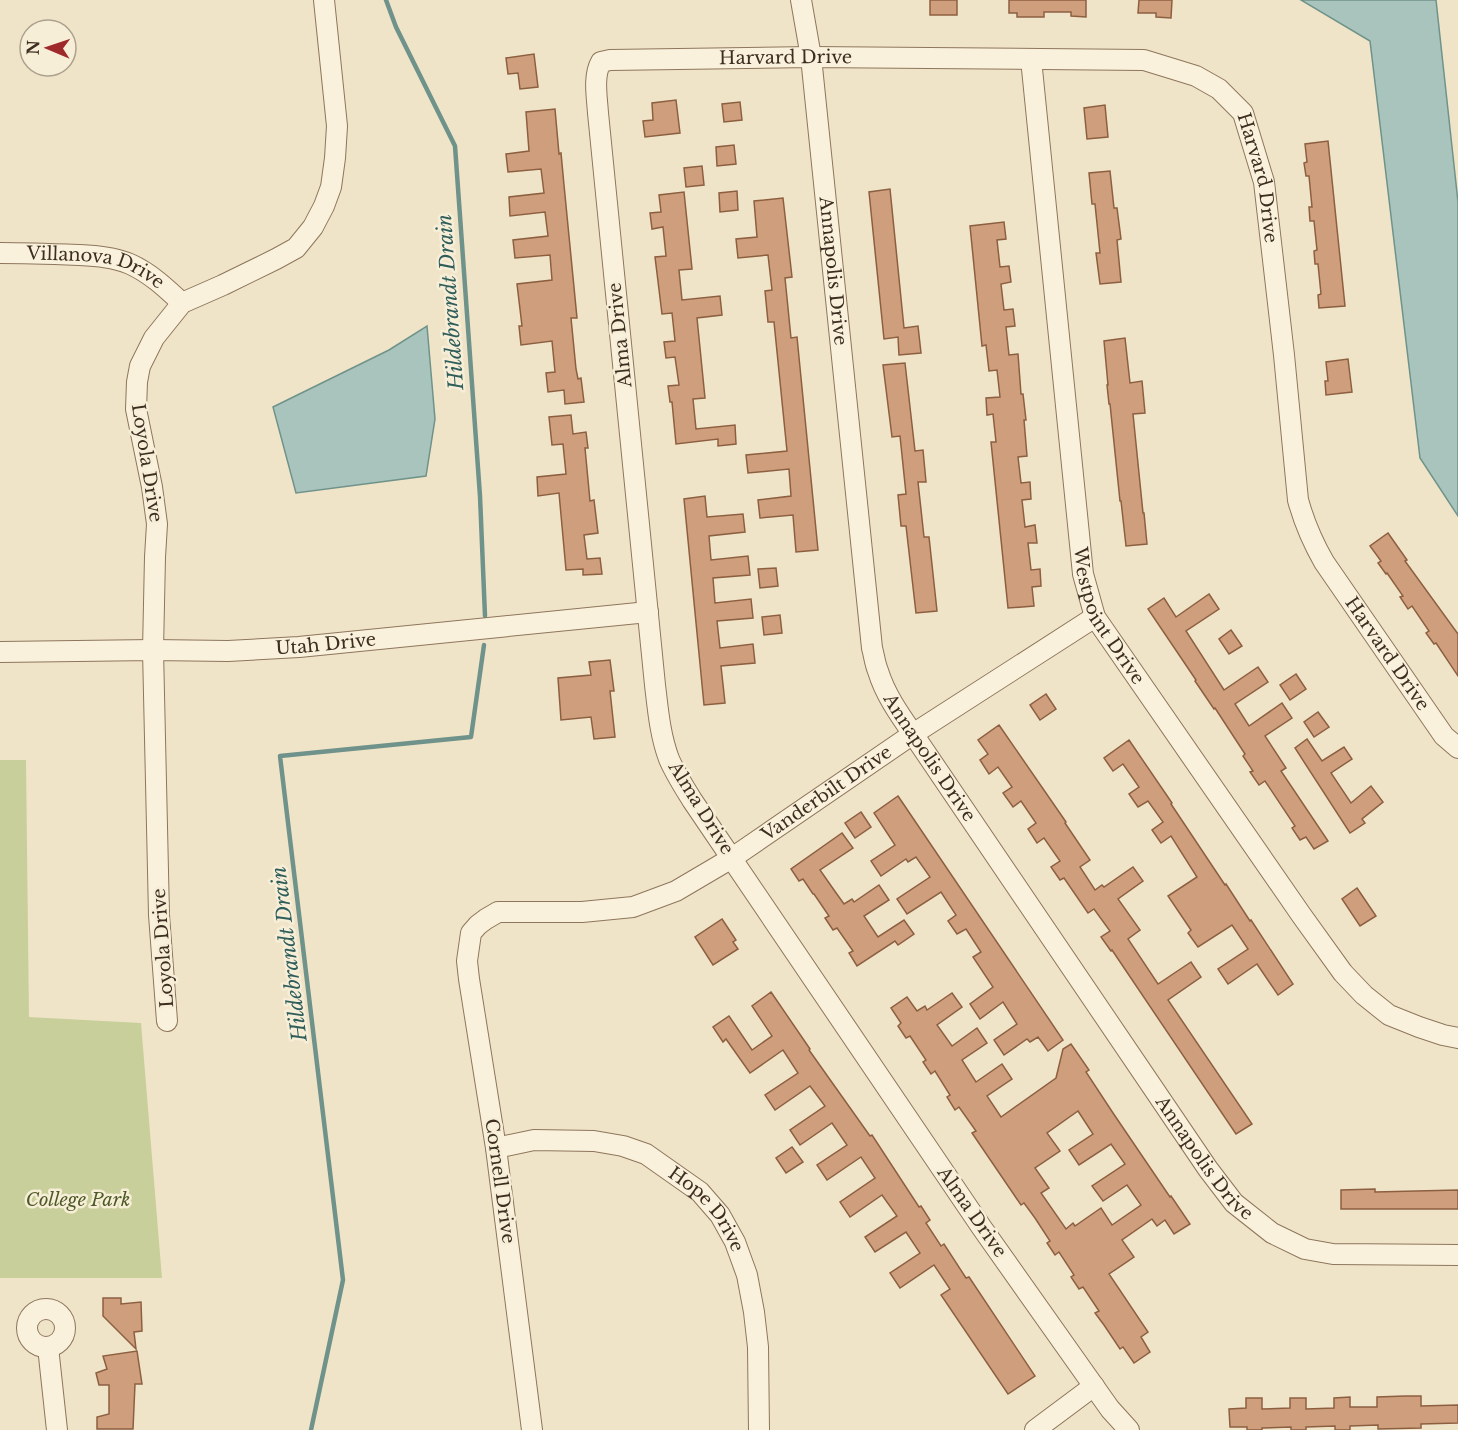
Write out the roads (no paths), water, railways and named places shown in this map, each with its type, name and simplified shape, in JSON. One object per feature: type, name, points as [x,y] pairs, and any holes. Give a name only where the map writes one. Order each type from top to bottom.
[{"type":"street","name":"Loyola Drive","points":[[167,1021],[159,915],[153,650],[157,524],[136,409],[137,382],[140,366],[154,338],[182,303],[296,248],[314,227],[331,188],[337,126],[324,0]]},
{"type":"street","name":"Annapolis Drive","points":[[801,0],[811,57],[872,648],[885,690],[1208,1169],[1234,1203],[1272,1233],[1305,1249],[1333,1254],[1458,1255]]},
{"type":"street","name":"Harvard Drive","points":[[598,67],[601,62],[610,60],[811,57],[1144,60],[1196,76],[1219,89],[1243,113],[1264,182],[1298,500],[1304,520],[1324,562],[1444,735],[1458,748]]},
{"type":"street","name":"Westpoint Drive","points":[[1031,58],[1083,574],[1095,617],[1343,973],[1364,995],[1389,1015],[1419,1027],[1458,1038]]},
{"type":"street","name":"Alma Drive","points":[[598,67],[598,113],[655,686],[660,729],[669,758],[692,800],[982,1228],[1110,1409],[1129,1430]]},
{"type":"street","name":"Villanova Drive","points":[[0,253],[55,254],[115,259],[130,264],[155,279],[182,303]]},
{"type":"street","name":"Utah Drive","points":[[0,652],[228,651],[299,647],[648,612]]},
{"type":"street","name":"Vanderbilt Drive","points":[[471,933],[478,925],[498,912],[582,912],[633,907],[676,891],[732,858],[913,734],[1095,617]]},
{"type":"street","name":"Cornell Drive","points":[[471,933],[466,961],[496,1148],[532,1430]]},
{"type":"street","name":"Hope Drive","points":[[496,1148],[534,1140],[594,1141],[623,1146],[646,1154],[700,1192],[720,1215],[735,1242],[747,1275],[758,1347],[759,1430]]},
{"type":"street","points":[[48,1347],[57,1430]]},
{"type":"street","points":[[1035,1430],[1094,1386]]},
{"type":"water","points":[[1301,0],[1436,0],[1458,202],[1458,516],[1420,458],[1370,41]]},
{"type":"water","points":[[427,326],[435,419],[426,476],[296,493],[273,407],[389,350]]},
{"type":"waterway","name":"Hildebrandt Drain","points":[[386,0],[396,27],[455,146],[480,496],[485,616]]},
{"type":"waterway","name":"Hildebrandt Drain","points":[[311,1430],[343,1280],[280,756],[471,737],[484,645]]},
{"type":"park label","name":"College Park","points":[[78,1200]]}]
